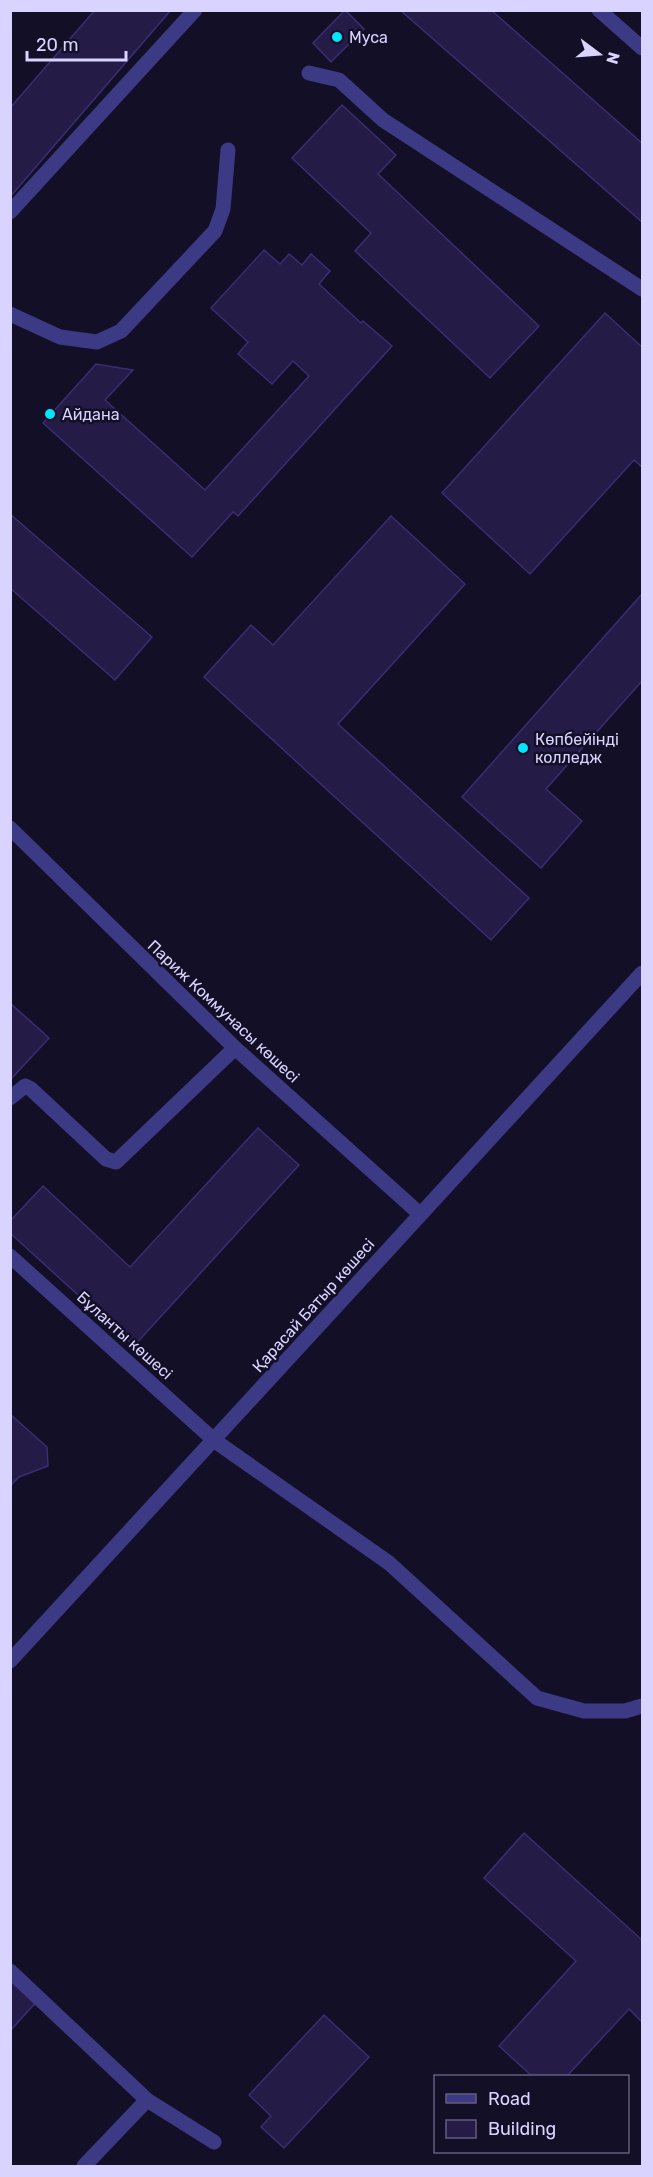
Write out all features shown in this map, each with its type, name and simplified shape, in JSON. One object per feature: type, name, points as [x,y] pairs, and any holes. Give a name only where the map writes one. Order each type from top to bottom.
[{"type":"street","points":[[10,213],[195,10]]},
{"type":"street","points":[[599,10],[642,48]]},
{"type":"street","points":[[309,73],[339,80],[383,120],[642,289]]},
{"type":"street","points":[[10,314],[60,337],[97,342],[121,331],[215,231],[222,209],[228,150]]},
{"type":"street","name":"Париж Коммунасы көшесі","points":[[10,828],[235,1048],[420,1214]]},
{"type":"street","name":"Қарасай Батыр көшесі","points":[[10,1661],[215,1441],[642,973]]},
{"type":"street","points":[[10,1098],[25,1086],[31,1089],[106,1159],[116,1162],[235,1048]]},
{"type":"street","name":"Бұланты көшесі","points":[[10,1256],[215,1441],[389,1563],[537,1698],[584,1711],[625,1711],[642,1706]]},
{"type":"street","points":[[10,1971],[147,2100],[214,2142]]},
{"type":"street","points":[[84,2166],[147,2100]]},
{"type":"building","points":[[95,10],[171,10],[10,197],[10,108]]},
{"type":"building","points":[[345,10],[364,29],[331,62],[313,43]]},
{"type":"building","points":[[400,10],[491,10],[642,143],[642,222]]},
{"type":"building","points":[[342,105],[396,155],[378,174],[539,326],[490,378],[355,251],[371,233],[292,158]]},
{"type":"building","points":[[264,250],[280,264],[289,254],[302,265],[311,254],[330,271],[319,284],[361,323],[363,321],[392,346],[238,516],[233,512],[192,557],[43,423],[96,364],[133,370],[105,400],[205,490],[309,376],[293,361],[272,384],[238,354],[248,342],[211,308]]},
{"type":"building","points":[[605,313],[642,347],[642,467],[634,460],[530,574],[442,493]]},
{"type":"building","points":[[10,514],[152,637],[115,680],[10,588]]},
{"type":"building","points":[[391,516],[465,584],[338,724],[529,898],[491,940],[204,677],[251,625],[273,645]]},
{"type":"building","points":[[642,594],[642,681],[546,789],[582,821],[541,868],[462,797]]},
{"type":"building","points":[[10,1003],[49,1038],[10,1080]]},
{"type":"building","points":[[258,1128],[299,1165],[134,1346],[10,1233],[10,1221],[43,1186],[130,1267]]},
{"type":"building","points":[[10,1414],[47,1447],[48,1466],[19,1477],[10,1486]]},
{"type":"building","points":[[524,1833],[642,1940],[642,2022],[629,2009],[568,2075],[531,2075],[499,2046],[576,1961],[484,1878]]},
{"type":"building","points":[[10,1975],[38,2000],[10,2031]]},
{"type":"building","points":[[324,2015],[369,2057],[284,2148],[261,2127],[271,2116],[249,2095]]},
{"type":"place","name":"Муса","points":[[337,37]]},
{"type":"place","name":"Айдана","points":[[50,414]]},
{"type":"place","name":"Көпбейінді колледж","points":[[523,748]]}]
